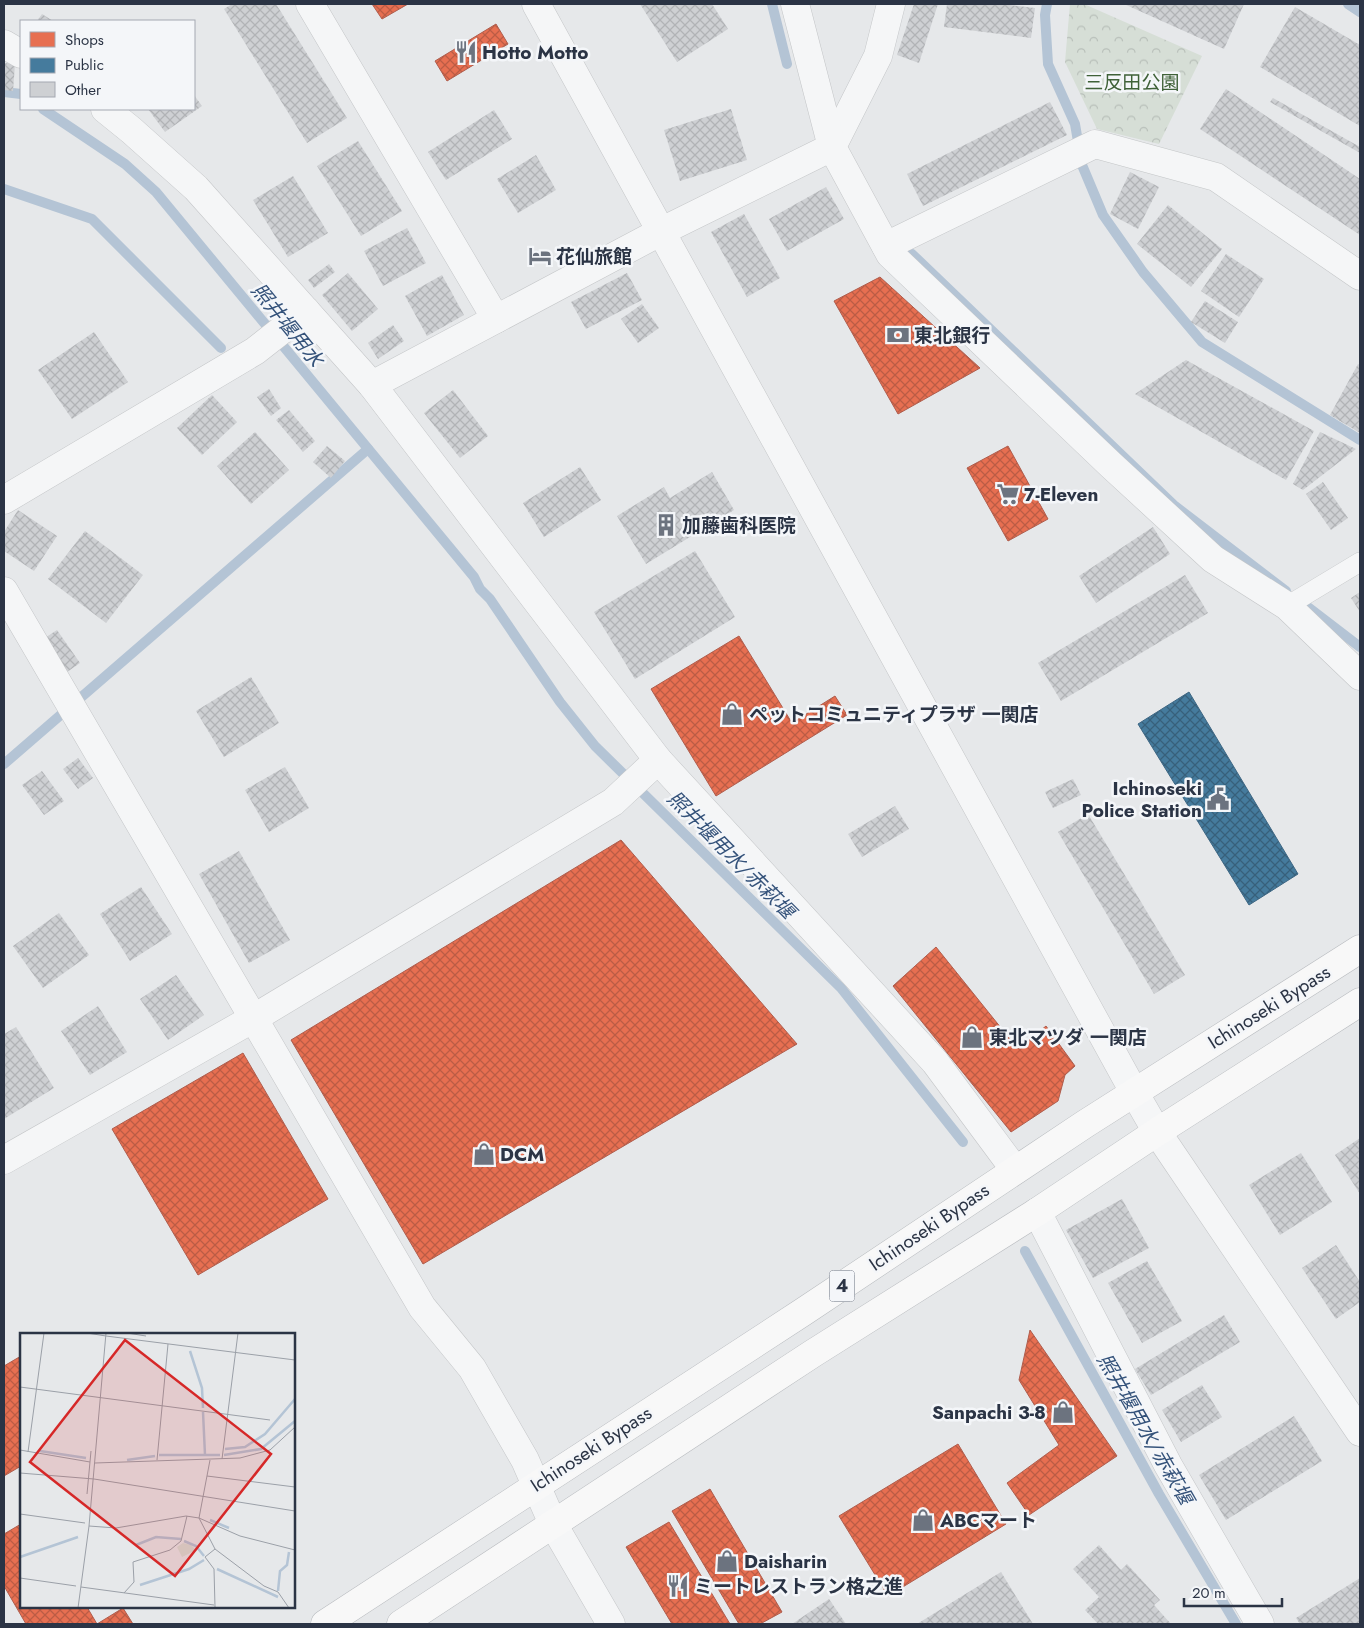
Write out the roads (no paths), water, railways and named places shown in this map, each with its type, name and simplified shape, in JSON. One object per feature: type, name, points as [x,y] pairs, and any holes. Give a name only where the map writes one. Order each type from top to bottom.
[{"type":"highway","name":"Ichinoseki Bypass","points":[[325,1624],[803,1312],[1134,1092],[1360,949]]},
{"type":"highway","name":"4","points":[[401,1624],[821,1349],[1037,1212],[1360,1002]]},
{"type":"street","points":[[310,4],[496,320]]},
{"type":"street","points":[[536,4],[1134,1092],[1158,1132],[1360,1432]]},
{"type":"street","points":[[795,4],[832,148],[890,254],[1111,465],[1213,559],[1287,606],[1360,676]]},
{"type":"street","points":[[372,386],[660,232],[832,148],[878,56],[891,4]]},
{"type":"street","points":[[4,44],[20,53]]},
{"type":"street","points":[[106,110],[196,188],[372,386],[658,760],[935,1062],[1015,1170]]},
{"type":"street","points":[[886,246],[1095,144],[1216,177],[1360,276]]},
{"type":"street","points":[[4,500],[255,351],[306,311]]},
{"type":"street","points":[[4,591],[422,1307],[472,1368],[525,1460],[553,1524],[612,1624]]},
{"type":"street","points":[[4,1160],[254,1018],[613,802],[658,760]]},
{"type":"street","points":[[1037,1212],[1168,1465],[1260,1624]]},
{"type":"lane","points":[[1287,606],[1360,562]]},
{"type":"waterway","points":[[772,4],[787,64]]},
{"type":"waterway","points":[[1047,4],[1045,15],[1048,64],[1075,124],[1082,165],[1103,215],[1143,272],[1202,342],[1360,440]]},
{"type":"waterway","points":[[1348,4],[1360,12]]},
{"type":"waterway","name":"照井堰用水","points":[[4,92],[20,94]]},
{"type":"waterway","name":"照井堰用水/赤萩堰","points":[[44,110],[125,164],[156,192],[474,577],[480,589],[490,599],[560,702],[595,746],[841,988],[963,1142]]},
{"type":"waterway","points":[[4,189],[92,219],[221,348]]},
{"type":"waterway","points":[[912,254],[1175,506],[1286,591]]},
{"type":"waterway","points":[[4,764],[368,449]]},
{"type":"waterway","points":[[1300,601],[1360,647]]},
{"type":"waterway","name":"照井堰用水/赤萩堰","points":[[1025,1251],[1159,1494],[1236,1624]]},
{"type":"place","name":"Hotto Motto","points":[[466,52]]},
{"type":"place","name":"花仙旅館","points":[[540,256]]},
{"type":"place","name":"東北銀行","points":[[898,335]]},
{"type":"place","name":"7-Eleven","points":[[1008,494]]},
{"type":"place","name":"加藤歯科医院","points":[[666,525]]},
{"type":"place","name":"ペットコミュニティプラザ 一関店","points":[[732,714]]},
{"type":"place","name":"Ichinoseki Police Station","points":[[1218,799]]},
{"type":"place","name":"東北マツダ 一関店","points":[[972,1037]]},
{"type":"place","name":"DCM","points":[[484,1154]]},
{"type":"place","name":"Sanpachi 3-8","points":[[1063,1412]]},
{"type":"place","name":"ABCマート","points":[[923,1520]]},
{"type":"place","name":"Daisharin","points":[[727,1561]]},
{"type":"place","name":"ミートレストラン格之進","points":[[678,1586]]},
{"type":"park label","name":"三反田公園","points":[[1132,82]]}]
